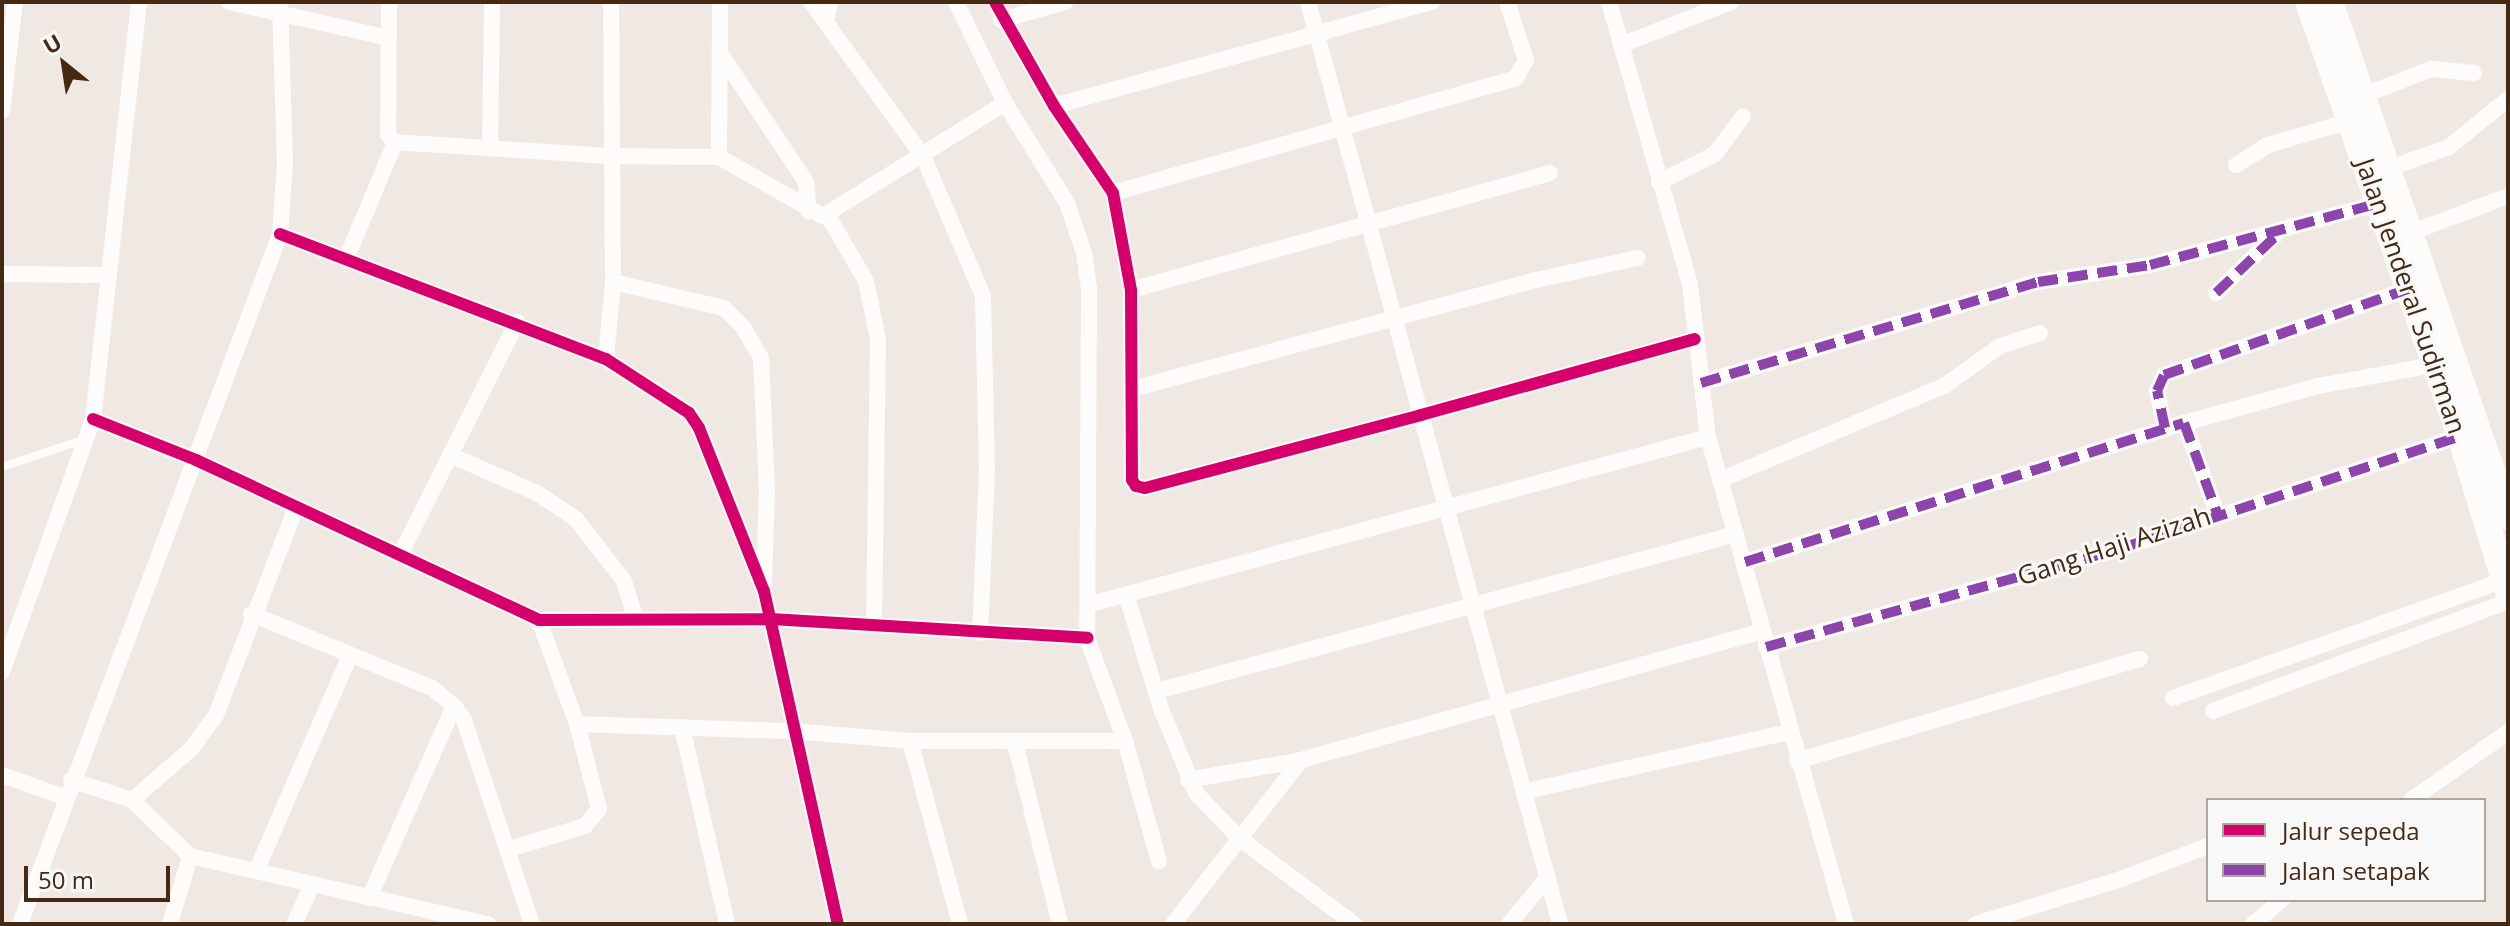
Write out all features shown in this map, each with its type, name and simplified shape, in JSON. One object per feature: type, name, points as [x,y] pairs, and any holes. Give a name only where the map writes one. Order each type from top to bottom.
[{"type":"highway","name":"Jalan Jenderal Sudirman","points":[[2308,2],[2376,204],[2503,488],[2508,517]]},
{"type":"highway","name":"Jalan Jenderal Sudirman","points":[[2330,2],[2410,233],[2417,296],[2434,365],[2460,436],[2507,591]]},
{"type":"street","points":[[2,111],[15,2]]},
{"type":"street","points":[[2,672],[93,419],[139,2]]},
{"type":"street","points":[[229,2],[280,8],[389,38]]},
{"type":"street","points":[[389,2],[388,134],[395,143],[611,156],[719,157],[809,212],[828,216],[1005,103]]},
{"type":"street","points":[[490,147],[492,2]]},
{"type":"street","points":[[606,359],[613,282],[611,2]]},
{"type":"street","points":[[719,157],[720,2]]},
{"type":"street","points":[[811,2],[923,156],[969,257],[985,309],[987,469],[980,633]]},
{"type":"street","points":[[826,22],[830,2]]},
{"type":"street","points":[[956,2],[1005,103],[1067,203],[1084,253],[1089,290],[1095,603],[1087,638],[1125,741],[1159,861]]},
{"type":"street","points":[[995,2],[1001,20],[1054,106],[1113,193],[1131,290],[1132,480],[1141,488],[1695,339]]},
{"type":"street","points":[[1001,20],[1066,2]]},
{"type":"street","points":[[1308,2],[1498,703],[1527,791],[1560,924]]},
{"type":"street","points":[[1054,106],[1432,2]]},
{"type":"street","points":[[1113,193],[1516,78],[1526,60],[1507,2]]},
{"type":"street","points":[[1609,2],[1688,278],[1708,437],[1745,562],[1788,732],[1846,924]]},
{"type":"street","points":[[1621,45],[1731,2]]},
{"type":"street","points":[[20,924],[71,780],[280,234],[285,163],[280,8]]},
{"type":"street","points":[[720,53],[806,182],[809,212]]},
{"type":"street","points":[[2362,96],[2431,69],[2474,73]]},
{"type":"street","points":[[2387,169],[2449,147],[2508,99]]},
{"type":"street","points":[[1659,182],[1715,154],[1743,116]]},
{"type":"street","points":[[2236,165],[2268,145],[2350,121]]},
{"type":"street","points":[[346,259],[395,143]]},
{"type":"street","points":[[1131,290],[1550,173]]},
{"type":"street","points":[[2410,233],[2508,196]]},
{"type":"street","points":[[1701,383],[2038,282],[2150,265],[2376,204]]},
{"type":"street","points":[[828,216],[866,281],[878,339],[874,623]]},
{"type":"street","points":[[2216,293],[2280,232]]},
{"type":"street","points":[[280,234],[517,322],[606,359],[689,413],[699,428],[764,591],[792,731],[838,924]]},
{"type":"street","points":[[1132,389],[1394,318],[1638,258]]},
{"type":"street","points":[[2,274],[109,275]]},
{"type":"street","points":[[613,282],[724,308],[743,327],[761,358],[767,491],[764,591]]},
{"type":"street","points":[[2165,428],[2157,391],[2164,375],[2417,296]]},
{"type":"street","points":[[400,555],[517,322]]},
{"type":"street","points":[[1720,480],[1944,386],[2000,346],[2040,333]]},
{"type":"street","points":[[1745,562],[2165,428],[2318,386],[2434,365]]},
{"type":"street","points":[[93,419],[196,460],[539,620],[635,616],[771,619],[1087,638]]},
{"type":"street","points":[[2184,423],[2217,513]]},
{"type":"street","name":"Gang Haji Azizah","points":[[1188,780],[1301,760],[1498,703],[2122,548],[2217,513],[2460,436]]},
{"type":"street","points":[[1095,603],[1124,598],[1708,437]]},
{"type":"street","points":[[450,455],[537,493],[576,519],[618,571],[635,616]]},
{"type":"street","points":[[132,800],[205,733],[224,700],[251,614],[296,508]]},
{"type":"street","points":[[1157,691],[1736,534]]},
{"type":"street","points":[[2173,698],[2507,591]]},
{"type":"street","points":[[2213,711],[2507,591]]},
{"type":"street","points":[[1124,598],[1188,780],[1239,838],[1352,923]]},
{"type":"street","points":[[251,614],[432,688],[454,706],[464,720],[532,924]]},
{"type":"street","points":[[509,849],[585,826],[595,818],[599,798],[577,724],[539,620]]},
{"type":"street","points":[[257,869],[350,655]]},
{"type":"street","points":[[1797,761],[2140,659]]},
{"type":"street","points":[[369,898],[454,706]]},
{"type":"street","points":[[577,724],[792,731],[910,741],[1125,741]]},
{"type":"street","points":[[682,727],[727,924]]},
{"type":"street","points":[[1527,791],[1788,732]]},
{"type":"street","points":[[2414,798],[2508,732]]},
{"type":"street","points":[[910,741],[960,924]]},
{"type":"street","points":[[1015,743],[1060,924]]},
{"type":"street","points":[[1173,924],[1301,760]]},
{"type":"street","points":[[2,775],[67,798]]},
{"type":"street","points":[[71,780],[132,800],[190,856],[257,869],[311,888],[488,924]]},
{"type":"street","points":[[1976,924],[2118,880],[2206,847]]},
{"type":"street","points":[[170,924],[190,856]]},
{"type":"street","points":[[1509,924],[1547,878]]},
{"type":"street","points":[[294,924],[311,888]]},
{"type":"street","points":[[2253,924],[2280,902]]},
{"type":"lane","points":[[2,467],[88,438]]},
{"type":"marked path","points":[[1701,383],[2038,282],[2150,265],[2376,204]]},
{"type":"marked path","points":[[2216,293],[2277,235]]},
{"type":"marked path","points":[[2165,428],[2157,391],[2164,375],[2408,289]]},
{"type":"marked path","points":[[1745,562],[2184,423],[2217,513]]},
{"type":"marked path","points":[[1766,647],[2122,548],[2460,436]]},
{"type":"cycle path","points":[[995,2],[1054,106],[1113,193],[1131,290],[1132,480],[1136,486],[1145,488],[1695,339]]},
{"type":"cycle path","points":[[280,234],[606,359],[689,413],[699,428],[764,591],[838,924]]},
{"type":"cycle path","points":[[93,419],[196,460],[539,620],[771,619],[1087,638]]}]
